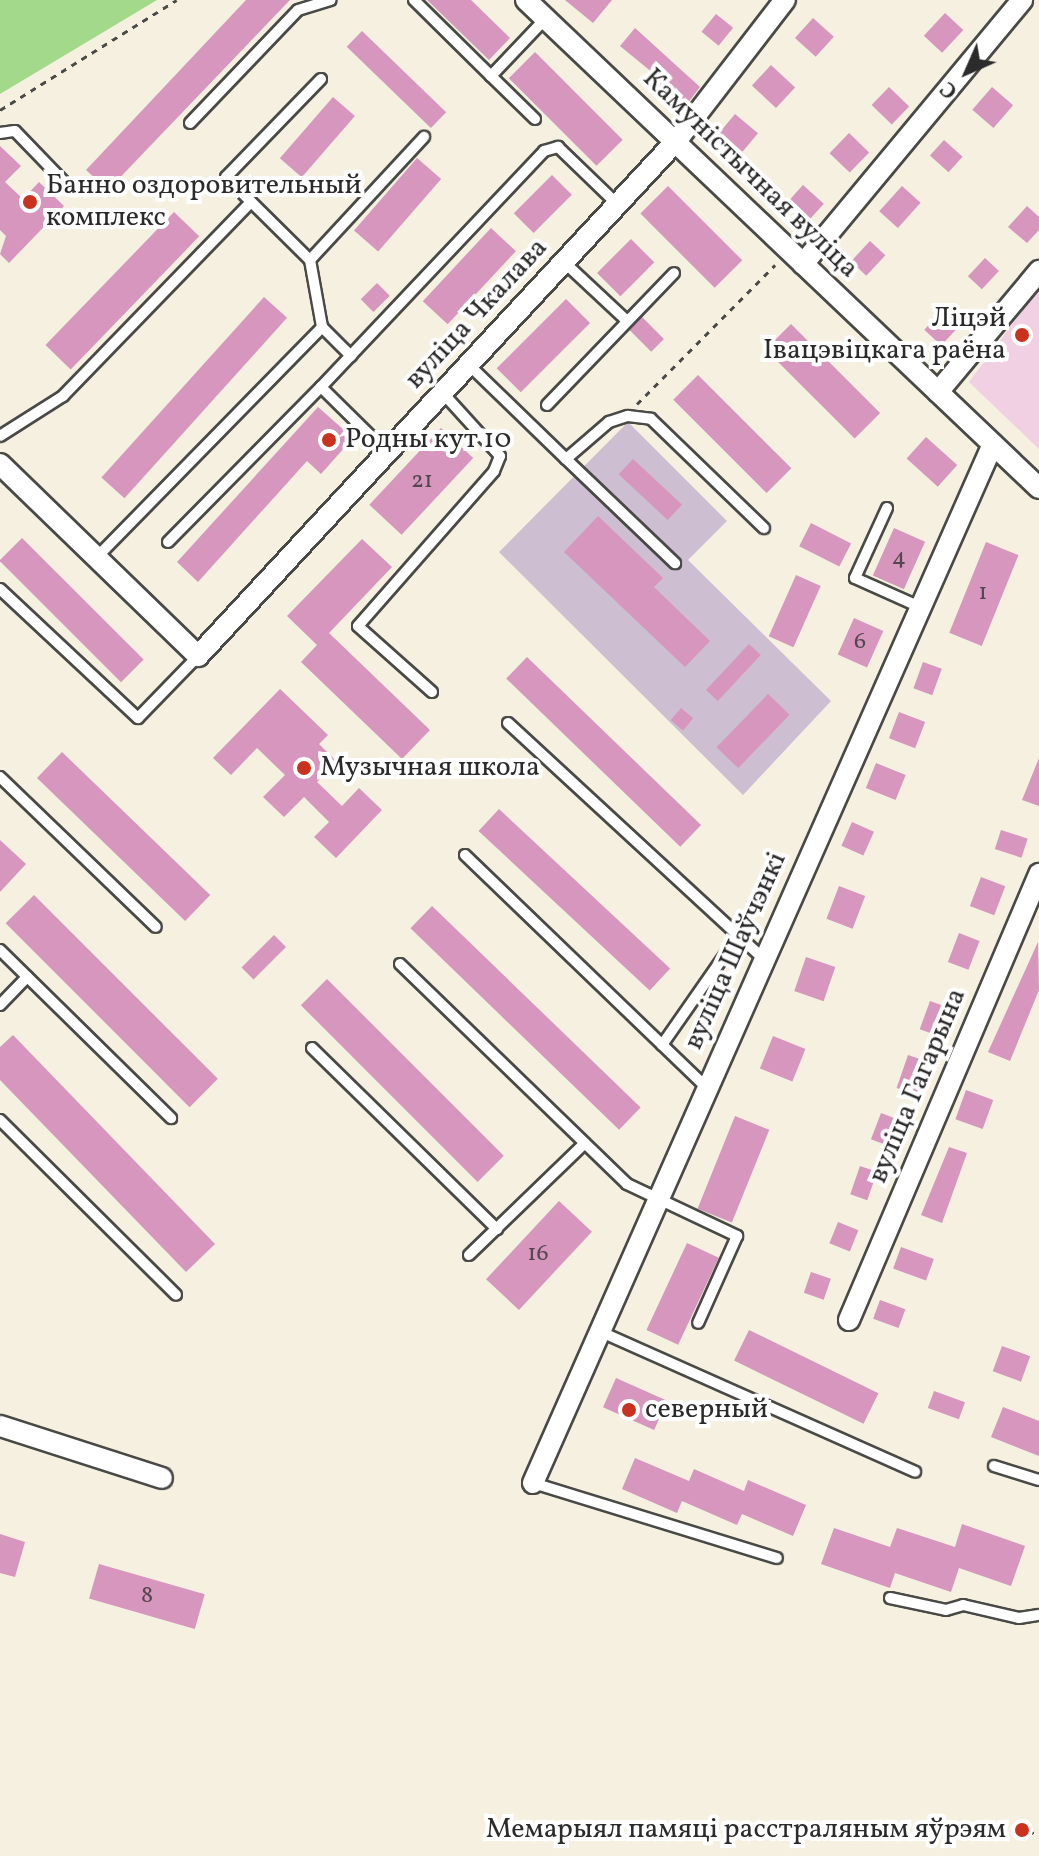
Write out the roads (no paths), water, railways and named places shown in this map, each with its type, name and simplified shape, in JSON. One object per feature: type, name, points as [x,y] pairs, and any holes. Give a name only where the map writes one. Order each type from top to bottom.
[{"type":"street","name":"вуліца Чкалава","points":[[198,656],[677,140],[785,0]]},
{"type":"street","points":[[803,264],[1022,0]]},
{"type":"street","name":"Камуністычная вуліца","points":[[537,6],[1039,488]]},
{"type":"street","points":[[938,392],[1039,271]]},
{"type":"street","name":"вуліца Шаўчэнкі","points":[[533,1483],[655,1196],[993,444]]},
{"type":"street","points":[[0,464],[198,656]]},
{"type":"street","name":"вуліца Гагарына","points":[[849,1320],[1039,874]]},
{"type":"street","points":[[0,1426],[162,1478]]},
{"type":"lane","points":[[190,123],[298,10],[331,0]]},
{"type":"lane","points":[[414,0],[535,119]]},
{"type":"lane","points":[[491,76],[537,6]]},
{"type":"lane","points":[[321,79],[226,177],[310,260],[322,327],[351,356]]},
{"type":"lane","points":[[0,133],[15,131],[69,187]]},
{"type":"lane","points":[[310,260],[424,137]]},
{"type":"lane","points":[[168,542],[351,356],[544,151],[558,147],[617,204]]},
{"type":"lane","points":[[0,436],[63,396],[251,202]]},
{"type":"lane","points":[[564,262],[627,321]]},
{"type":"lane","points":[[547,405],[674,273]]},
{"type":"lane","points":[[97,557],[322,327]]},
{"type":"lane","points":[[468,364],[675,563]]},
{"type":"lane","points":[[321,387],[387,452]]},
{"type":"lane","points":[[432,692],[358,626],[494,471],[500,456],[442,392]]},
{"type":"lane","points":[[566,459],[609,422],[628,416],[651,419],[764,528]]},
{"type":"lane","points":[[887,508],[855,578],[918,606]]},
{"type":"lane","points":[[0,589],[138,718],[198,656]]},
{"type":"lane","points":[[508,723],[764,959]]},
{"type":"lane","points":[[0,777],[156,927]]},
{"type":"lane","points":[[465,855],[706,1087]]},
{"type":"lane","points":[[662,1045],[738,936]]},
{"type":"lane","points":[[0,950],[171,1118]]},
{"type":"lane","points":[[400,964],[627,1184],[737,1236],[698,1323]]},
{"type":"lane","points":[[0,1005],[27,977]]},
{"type":"lane","points":[[312,1048],[497,1229]]},
{"type":"lane","points":[[0,1120],[176,1295]]},
{"type":"lane","points":[[469,1255],[585,1143]]},
{"type":"lane","points":[[597,1329],[915,1472]]},
{"type":"lane","points":[[994,1466],[1039,1480]]},
{"type":"lane","points":[[533,1483],[777,1558]]},
{"type":"lane","points":[[890,1598],[946,1610],[963,1605],[1019,1618],[1039,1615]]},
{"type":"place","name":"Банно оздоровительный комплекс","points":[[30,202]]},
{"type":"place","name":"Ліцэй Івацэвіцкага раёна","points":[[1022,335]]},
{"type":"place","name":"Родны кут 10","points":[[329,440]]},
{"type":"place","name":"Музычная школа","points":[[304,768]]},
{"type":"place","name":"северный","points":[[629,1410]]},
{"type":"place","name":"Мемарыял памяці расстраляным яўрэям","points":[[1022,1830]]}]
